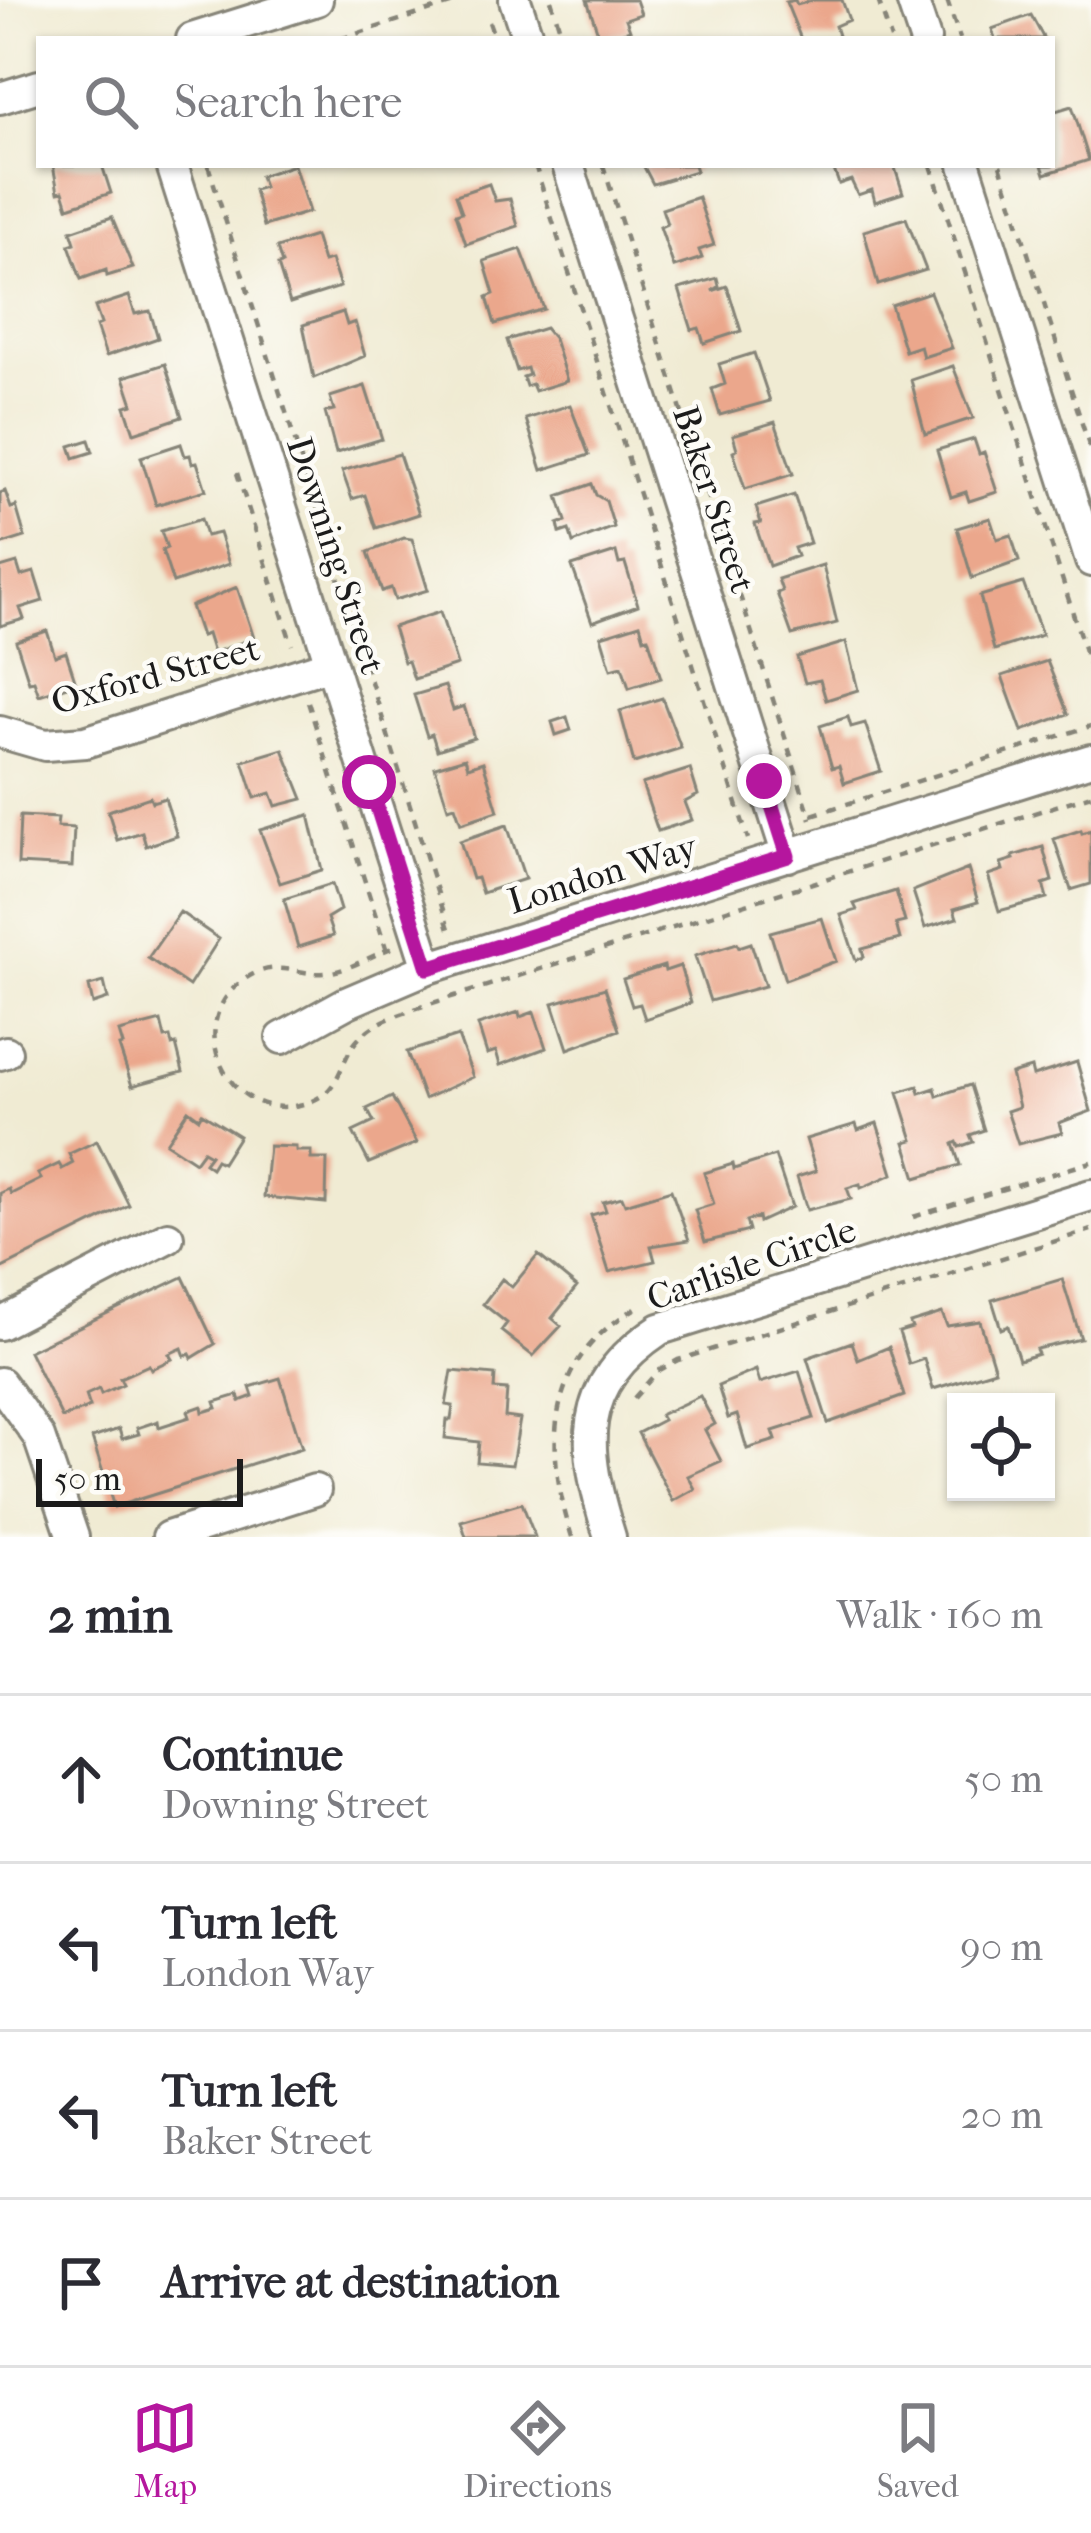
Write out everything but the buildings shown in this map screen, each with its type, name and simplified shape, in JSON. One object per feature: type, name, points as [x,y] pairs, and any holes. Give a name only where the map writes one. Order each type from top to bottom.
[{"type":"street","points":[[202,36],[317,0]]},
{"type":"street","points":[[912,0],[924,36]]},
{"type":"street","points":[[500,4],[525,36]]},
{"type":"street","points":[[0,98],[36,87]]},
{"type":"street","name":"Downing Street","points":[[173,168],[428,968]]},
{"type":"street","name":"Baker Street","points":[[569,168],[788,856]]},
{"type":"street","points":[[966,168],[1089,548]]},
{"type":"street","name":"Oxford Street","points":[[0,732],[45,745],[85,742],[331,664]]},
{"type":"street","name":"London Way","points":[[282,1038],[346,1003],[428,968],[1091,760]]},
{"type":"street","name":"Carlisle Circle","points":[[610,1537],[596,1492],[590,1442],[599,1391],[625,1352],[660,1329],[1091,1195]]},
{"type":"street","points":[[0,1324],[168,1237]]},
{"type":"street","points":[[0,1383],[39,1437],[73,1537]]},
{"type":"street","points":[[168,1537],[315,1490]]},
{"type":"path","points":[[349,36],[463,0]]},
{"type":"path","points":[[551,0],[562,36]]},
{"type":"path","points":[[878,0],[890,36]]},
{"type":"path","points":[[947,0],[959,36]]},
{"type":"path","points":[[495,36],[500,4]]},
{"type":"path","points":[[209,168],[452,938]]},
{"type":"path","points":[[536,168],[750,844]]},
{"type":"path","points":[[604,168],[812,824]]},
{"type":"path","points":[[932,168],[1091,670]]},
{"type":"path","points":[[1001,168],[1091,452]]},
{"type":"path","points":[[231,454],[293,651]]},
{"type":"path","points":[[307,696],[392,959]]},
{"type":"path","points":[[801,818],[1091,726]]},
{"type":"path","points":[[630,1404],[658,1371],[678,1360],[1091,1230]]},
{"type":"route","points":[[369,782],[428,968],[788,856],[764,781]]}]
